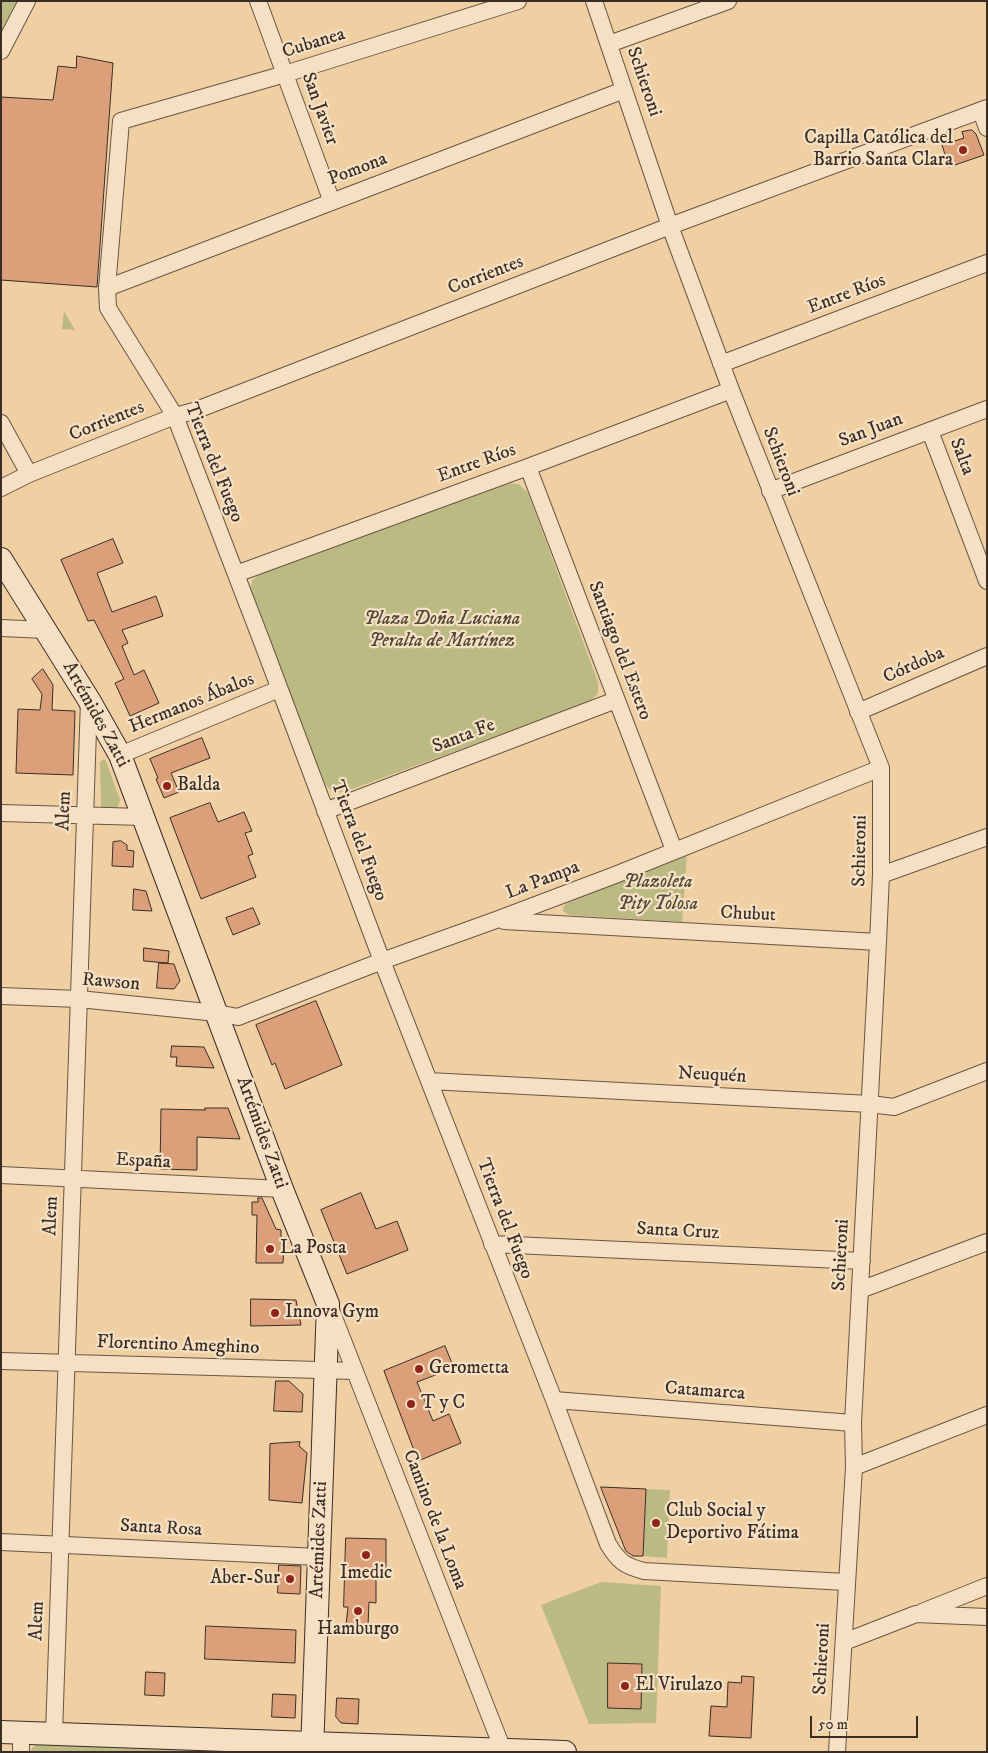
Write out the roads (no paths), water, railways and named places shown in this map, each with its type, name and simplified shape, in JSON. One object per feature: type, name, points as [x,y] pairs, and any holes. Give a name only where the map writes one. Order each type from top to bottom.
[{"type":"main road","name":"Artémides Zatti","points":[[1,559],[89,700],[120,755],[282,1189],[328,1304],[312,1747]]},
{"type":"main road","points":[[14,1739],[54,1734],[237,1746],[565,1752]]},
{"type":"street","points":[[1,51],[27,1]]},
{"type":"street","name":"San Javier","points":[[258,1],[332,202]]},
{"type":"street","name":"Cubanea","points":[[121,121],[285,74],[518,1]]},
{"type":"street","name":"Schieroni","points":[[594,1],[670,226],[721,364],[881,768],[881,875],[853,1423],[854,1466],[837,1752]]},
{"type":"street","points":[[609,44],[728,1]]},
{"type":"street","name":"Pomona","points":[[106,288],[624,90]]},
{"type":"street","points":[[984,110],[987,128]]},
{"type":"street","name":"Corrientes","points":[[1,488],[29,474],[175,416],[194,411],[670,226],[984,110]]},
{"type":"street","name":"Tierra del Fuego","points":[[121,121],[106,288],[108,308],[175,416],[428,1081],[554,1400],[608,1544],[616,1558],[628,1567],[644,1571],[846,1582]]},
{"type":"street","name":"Entre Ríos","points":[[721,364],[987,263]]},
{"type":"street","name":"Entre Ríos","points":[[236,574],[731,390]]},
{"type":"street","name":"San Juan","points":[[770,491],[987,409]]},
{"type":"street","points":[[1,423],[29,474]]},
{"type":"street","name":"Salta","points":[[930,430],[987,581]]},
{"type":"street","name":"Santiago del Estero","points":[[528,467],[674,850]]},
{"type":"street","points":[[1,628],[46,630]]},
{"type":"street","name":"Córdoba","points":[[858,712],[987,656]]},
{"type":"street","name":"Hermanos Ábalos","points":[[120,755],[279,690]]},
{"type":"street","name":"Alem","points":[[54,1734],[89,700]]},
{"type":"street","name":"Santa Fe","points":[[325,811],[616,700]]},
{"type":"street","name":"La Pampa","points":[[216,1013],[238,1018],[382,961],[496,920],[881,768]]},
{"type":"street","points":[[1,813],[143,817]]},
{"type":"street","points":[[881,875],[987,837]]},
{"type":"street","name":"Chubut","points":[[496,920],[878,942]]},
{"type":"street","name":"Rawson","points":[[1,996],[79,999],[216,1013]]},
{"type":"street","name":"Neuquén","points":[[428,1081],[870,1104],[894,1107],[987,1071]]},
{"type":"street","name":"España","points":[[1,1175],[282,1189]]},
{"type":"street","points":[[860,1290],[987,1242]]},
{"type":"street","name":"Santa Cruz","points":[[492,1244],[862,1261]]},
{"type":"street","name":"Camino de la Loma","points":[[328,1304],[503,1750]]},
{"type":"street","name":"Florentino Ameghino","points":[[1,1361],[354,1371]]},
{"type":"street","name":"Catamarca","points":[[554,1400],[853,1423]]},
{"type":"street","points":[[854,1466],[987,1415]]},
{"type":"street","name":"Santa Rosa","points":[[1,1542],[319,1557]]},
{"type":"street","points":[[844,1642],[987,1586]]},
{"type":"street","points":[[916,1614],[987,1617]]},
{"type":"place","name":"Capilla Católica del Barrio Santa Clara","points":[[963,150]]},
{"type":"place","name":"Balda","points":[[167,786]]},
{"type":"place","name":"La Posta","points":[[270,1249]]},
{"type":"place","name":"Innova Gym","points":[[275,1313]]},
{"type":"place","name":"Gerometta","points":[[419,1369]]},
{"type":"place","name":"T y C","points":[[411,1404]]},
{"type":"place","name":"Club Social y Deportivo Fátima","points":[[656,1523]]},
{"type":"place","name":"Imedic","points":[[366,1555]]},
{"type":"place","name":"Aber-Sur","points":[[290,1579]]},
{"type":"place","name":"Hamburgo","points":[[358,1611]]},
{"type":"place","name":"El Virulazo","points":[[625,1686]]},
{"type":"park label","name":"Plaza Doña Luciana Peralta de Martínez","points":[[442,631]]},
{"type":"park label","name":"Plazoleta Pity Tolosa","points":[[658,894]]}]
